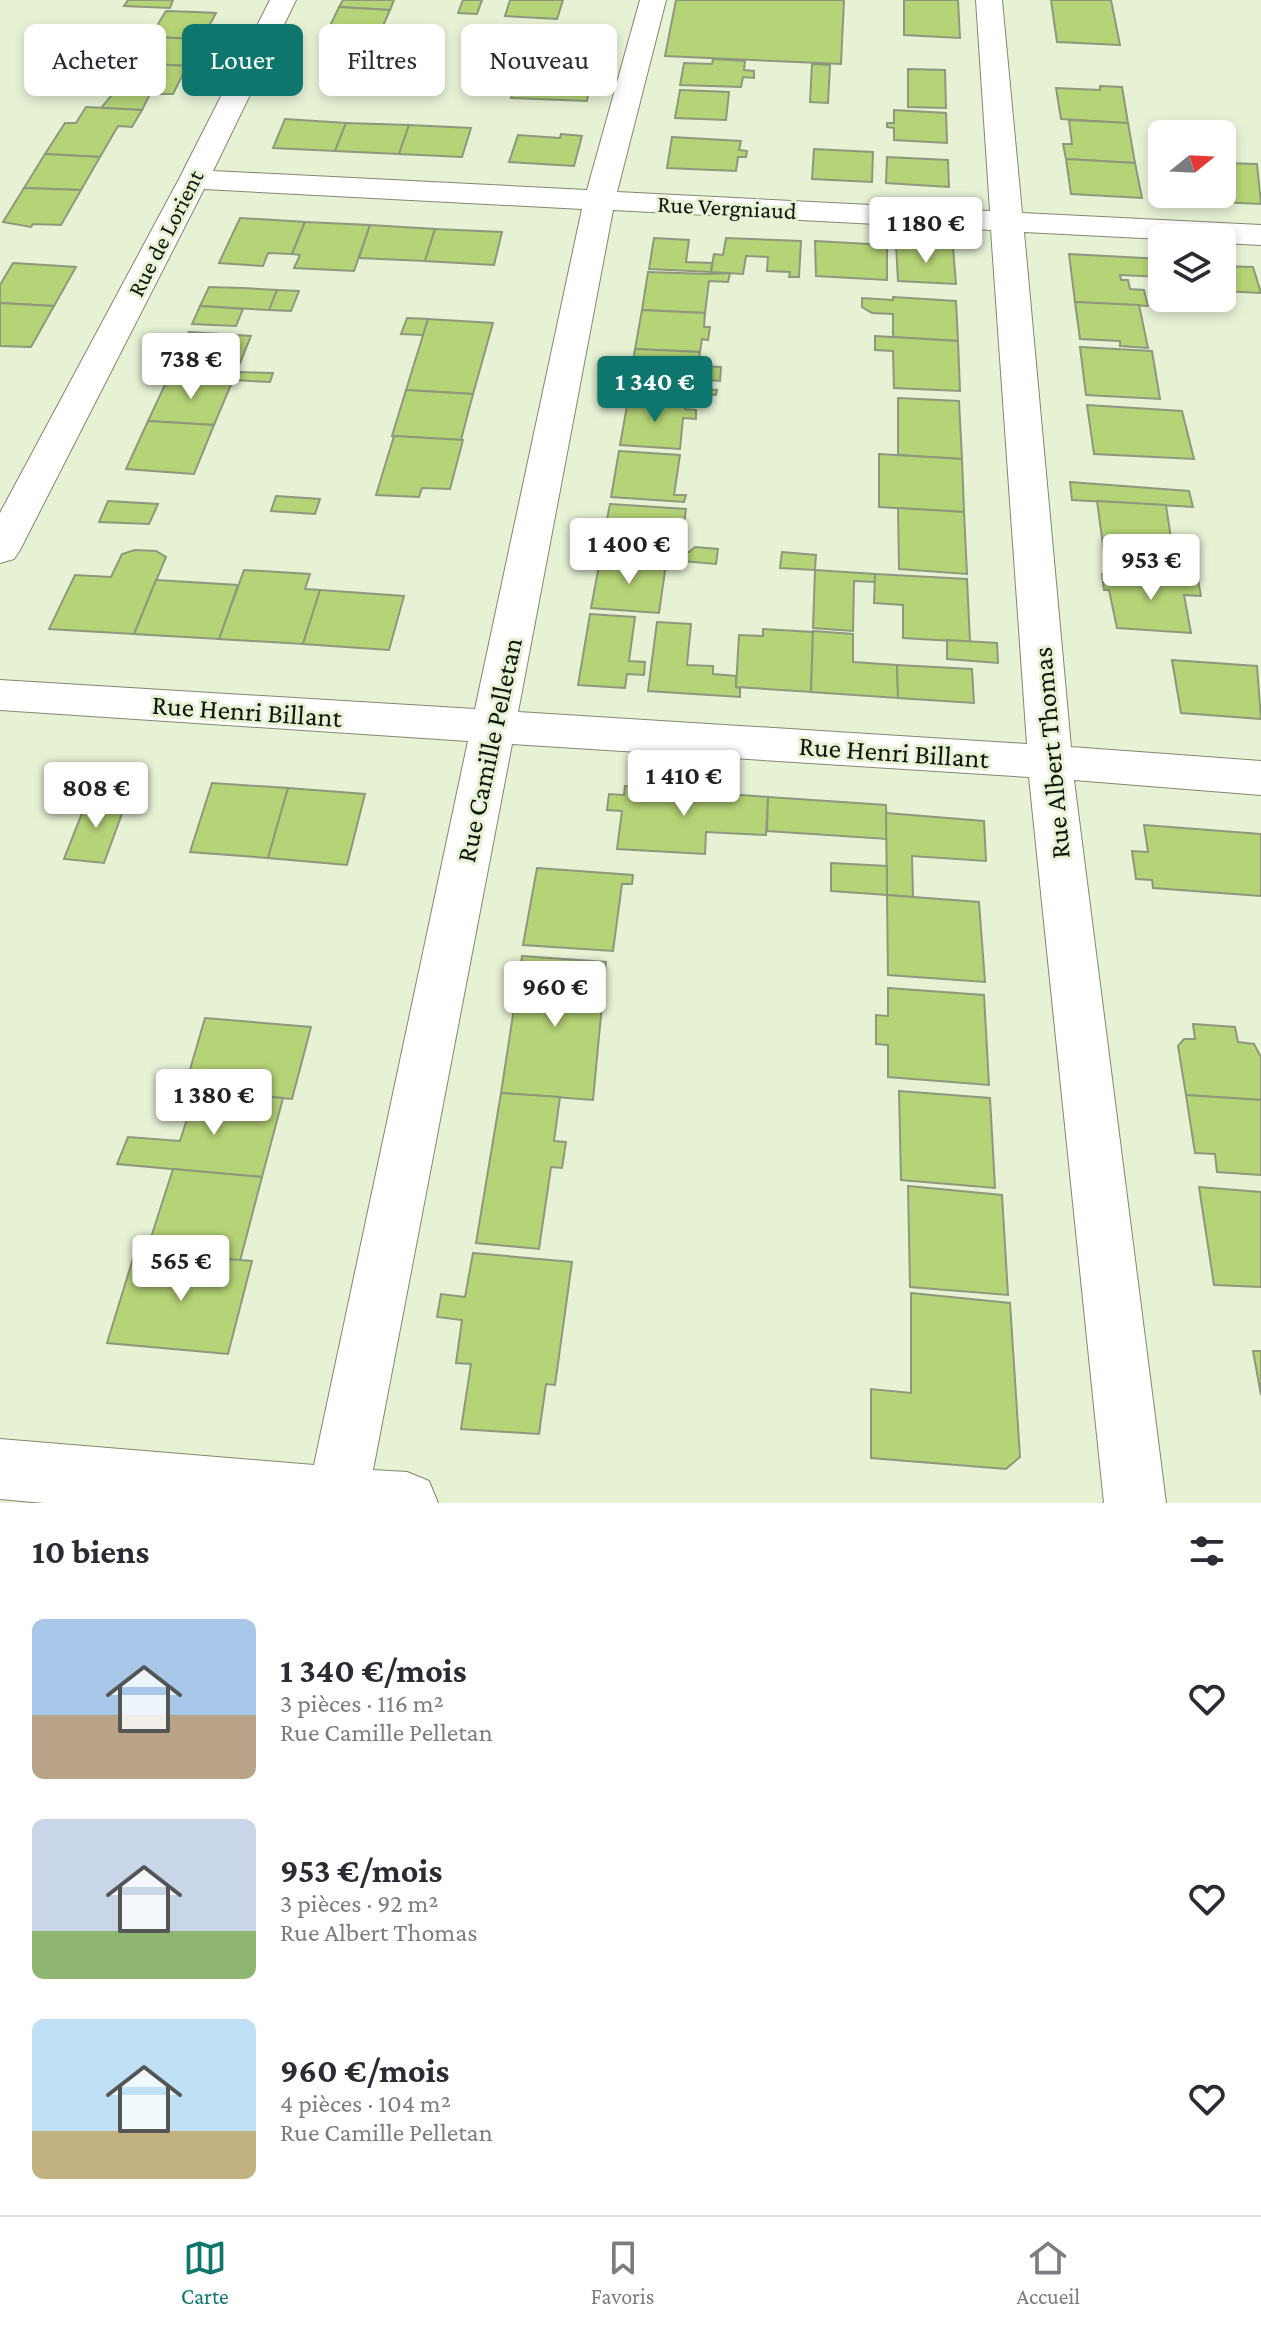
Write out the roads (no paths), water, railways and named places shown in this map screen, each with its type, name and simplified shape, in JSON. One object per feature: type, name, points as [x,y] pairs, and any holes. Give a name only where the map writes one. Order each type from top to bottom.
[{"type":"street","name":"Rue de Lorient","points":[[0,550],[194,179],[283,0]]},
{"type":"street","name":"Rue Camille Pelletan","points":[[337,1500],[600,199],[653,0]]},
{"type":"street","name":"Rue Albert Thomas","points":[[990,18],[1050,762],[1135,1503]]},
{"type":"street","name":"Rue Vergniaud","points":[[194,179],[1261,235]]},
{"type":"street","name":"Rue Henri Billant","points":[[0,695],[1261,778]]},
{"type":"street","points":[[0,1469],[337,1500],[407,1503]]}]
